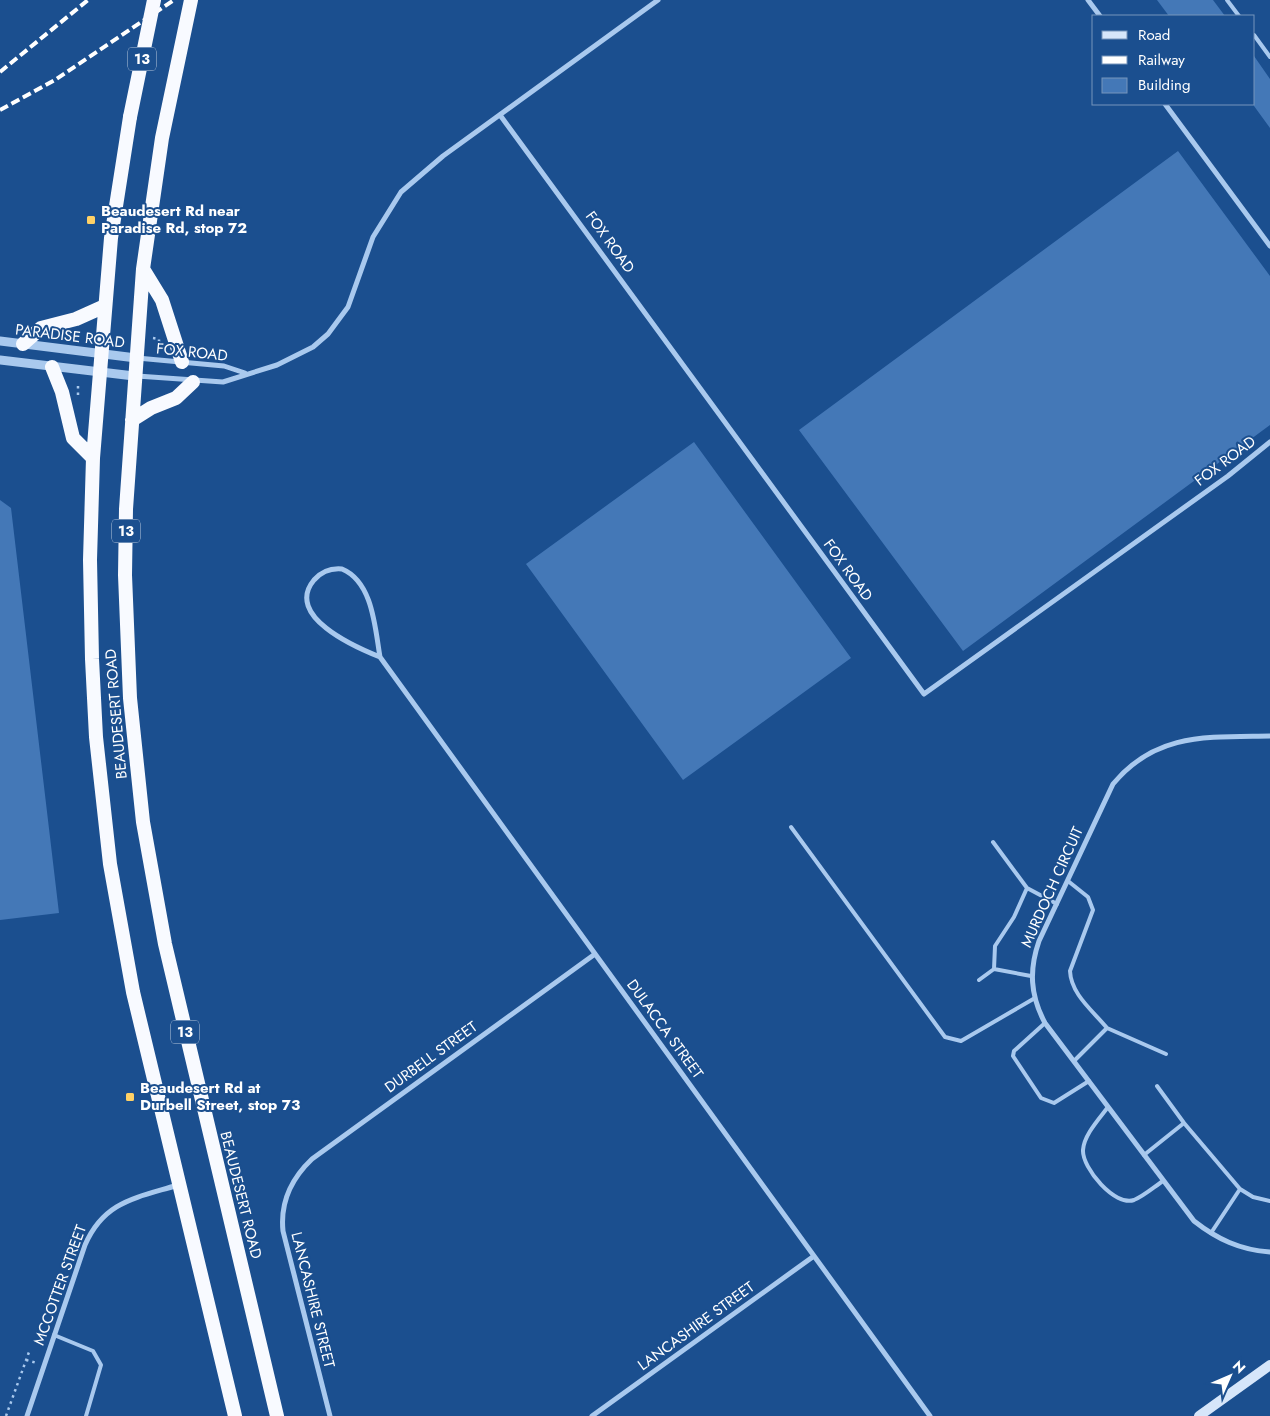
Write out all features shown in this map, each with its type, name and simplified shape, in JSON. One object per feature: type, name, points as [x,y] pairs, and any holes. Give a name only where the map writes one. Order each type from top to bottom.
[{"type":"highway","name":"BEAUDESERT ROAD","points":[[154,0],[130,117],[111,238],[93,458],[90,560],[92,659],[102,802],[117,909],[133,992],[235,1416]]},
{"type":"highway","name":"BEAUDESERT ROAD","points":[[191,0],[156,174],[143,269],[126,509],[127,642],[133,736],[143,822],[179,1005],[277,1416]]},
{"type":"highway","points":[[143,269],[162,300],[182,362]]},
{"type":"highway","points":[[23,344],[41,328],[76,319],[105,306]]},
{"type":"highway","points":[[52,367],[62,392],[73,438],[93,458]]},
{"type":"highway","points":[[132,420],[151,408],[176,398],[193,382]]},
{"type":"main road","points":[[1198,1416],[1270,1366]]},
{"type":"street","name":"FOX ROAD","points":[[134,376],[193,382],[223,382],[245,373],[277,365],[313,347],[328,334],[348,307],[373,237],[401,192],[426,169],[658,0]]},
{"type":"street","points":[[1088,0],[1099,15]]},
{"type":"street","points":[[1166,105],[1270,246]]},
{"type":"street","name":"FOX ROAD","points":[[500,115],[924,694],[1228,476],[1270,442]]},
{"type":"street","name":"PARADISE ROAD","points":[[0,341],[136,358]]},
{"type":"street","name":"FOX ROAD","points":[[136,358],[224,366],[245,373]]},
{"type":"street","points":[[0,360],[134,376]]},
{"type":"street","name":"DULACCA STREET","points":[[380,657],[356,647],[321,624],[312,614],[307,594],[315,579],[324,571],[342,569],[359,580],[366,594],[380,657],[930,1416]]},
{"type":"street","name":"MURDOCH CIRCUIT","points":[[1270,736],[1197,738],[1166,745],[1137,760],[1124,772],[1113,784],[1039,941],[1031,976],[1035,998],[1045,1023],[1194,1221],[1210,1234],[1241,1247],[1270,1252]]},
{"type":"street","name":"DURBELL STREET","points":[[289,1189],[298,1173],[312,1159],[595,954]]},
{"type":"street","name":"MCCOTTER STREET","points":[[27,1416],[85,1245],[96,1223],[115,1206],[180,1184]]},
{"type":"street","name":"LANCASHIRE STREET","points":[[289,1189],[282,1214],[283,1231],[330,1416]]},
{"type":"street","name":"LANCASHIRE STREET","points":[[592,1416],[814,1256]]},
{"type":"lane","points":[[1228,0],[1239,15]]},
{"type":"lane","points":[[1255,37],[1270,57]]},
{"type":"lane","points":[[791,827],[945,1037],[962,1042],[1035,998]]},
{"type":"lane","points":[[993,842],[1027,888],[1057,904]]},
{"type":"lane","points":[[1068,881],[1088,897],[1093,910],[1070,971],[1070,980],[1080,997],[1107,1028],[1166,1054]]},
{"type":"lane","points":[[994,969],[995,946],[1011,923],[1027,888]]},
{"type":"lane","points":[[979,980],[994,969],[1031,976]]},
{"type":"lane","points":[[1045,1023],[1014,1052],[1013,1056],[1041,1098],[1054,1103],[1088,1081]]},
{"type":"lane","points":[[1074,1061],[1107,1028]]},
{"type":"lane","points":[[1157,1086],[1184,1123],[1240,1189],[1253,1198],[1270,1201]]},
{"type":"lane","points":[[1108,1107],[1086,1138],[1083,1150],[1085,1163],[1111,1194],[1123,1201],[1133,1200],[1163,1181]]},
{"type":"lane","points":[[1144,1156],[1184,1123]]},
{"type":"lane","points":[[1210,1234],[1240,1189]]},
{"type":"lane","points":[[54,1335],[93,1351],[101,1365],[86,1416]]},
{"type":"path","points":[[153,338],[159,339],[159,345]]},
{"type":"path","points":[[6,1416],[29,1352]]},
{"type":"building","points":[[1157,0],[1213,0],[1224,15],[1168,15]]},
{"type":"building","points":[[1255,57],[1270,79],[1270,128],[1254,106]]},
{"type":"building","points":[[1178,151],[1270,276],[1270,425],[963,651],[799,430]]},
{"type":"building","points":[[694,442],[851,658],[683,780],[526,564]]},
{"type":"building","points":[[0,500],[11,508],[59,913],[0,920]]},
{"type":"railway","points":[[0,72],[88,0]]},
{"type":"railway","points":[[0,110],[55,80],[174,0]]},
{"type":"place","name":"Beaudesert Rd near Paradise Rd, stop 72","points":[[91,220]]},
{"type":"place","name":"Beaudesert Rd at Durbell Street, stop 73","points":[[130,1097]]}]
